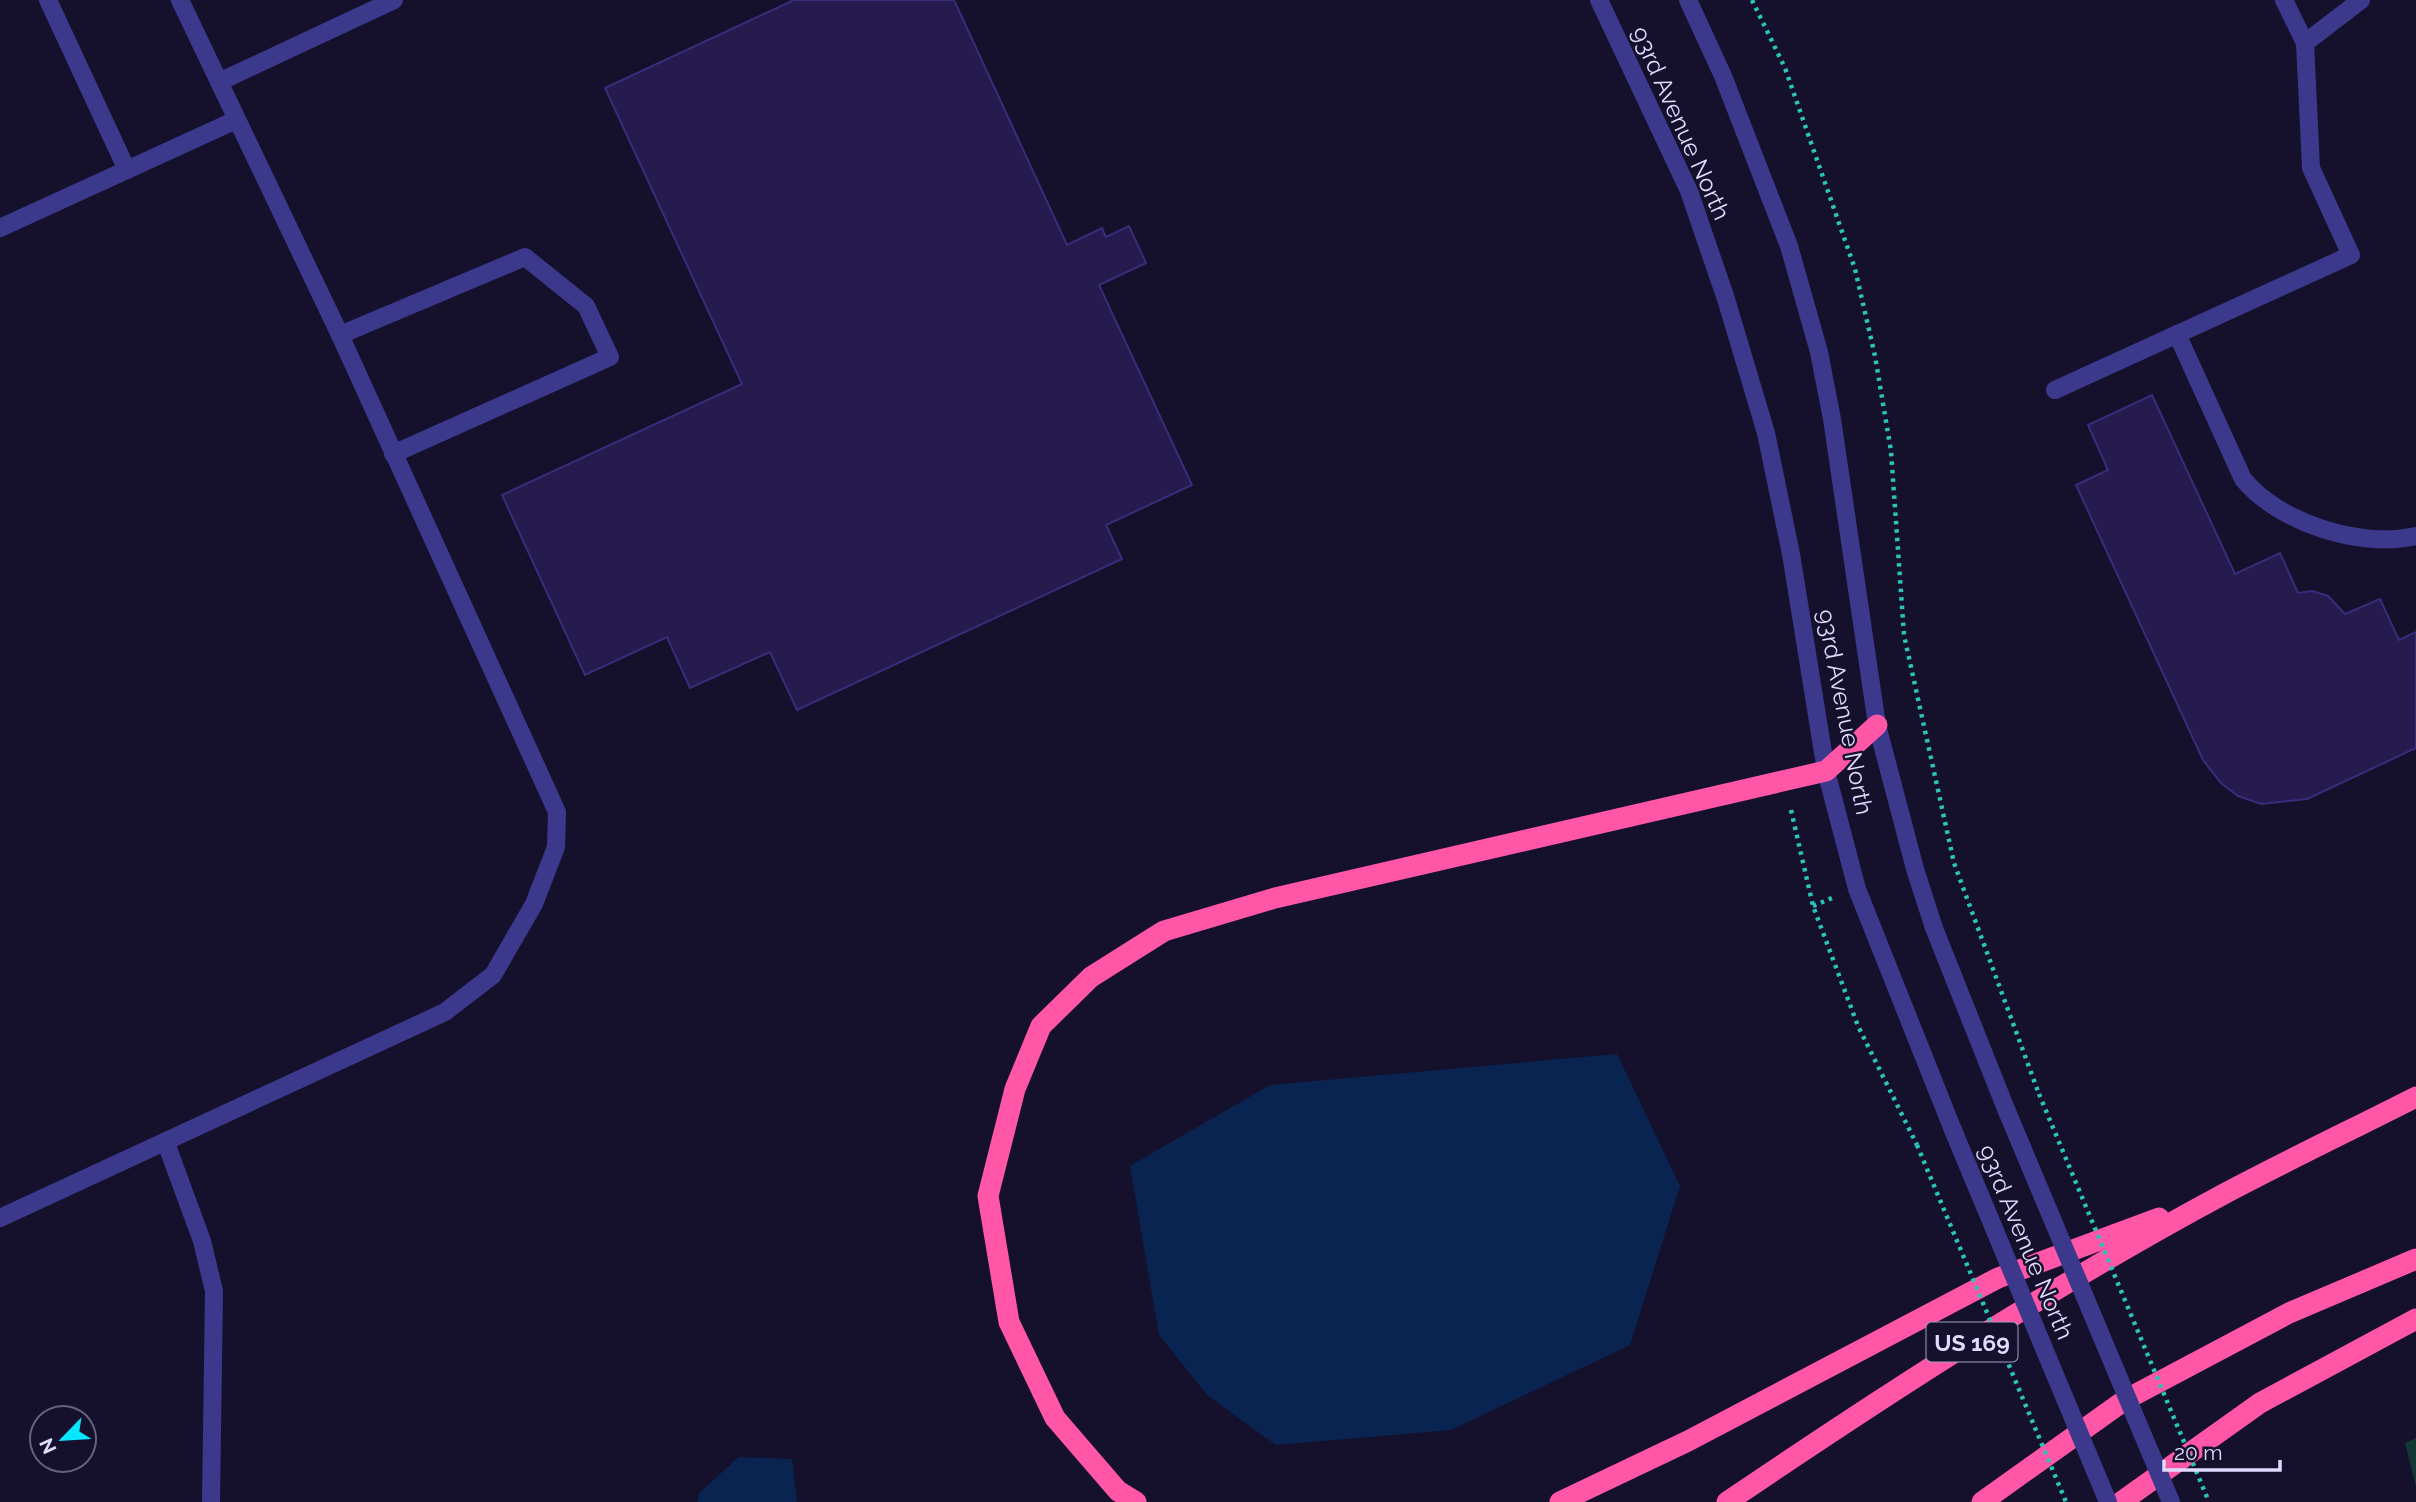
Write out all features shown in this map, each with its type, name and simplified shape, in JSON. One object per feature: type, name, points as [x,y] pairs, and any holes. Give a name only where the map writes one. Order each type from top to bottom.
[{"type":"highway","points":[[1136,1502],[1118,1491],[1055,1418],[1009,1322],[988,1196],[1015,1089],[1041,1026],[1091,977],[1164,931],[1275,898],[1785,783],[1826,771],[1877,725]]},
{"type":"highway","name":"US 169","points":[[1727,1502],[1900,1385],[2224,1194],[2416,1097]]},
{"type":"highway","points":[[1560,1502],[1688,1441],[1998,1278],[2224,1194]]},
{"type":"highway","points":[[1982,1502],[2125,1400],[2289,1313],[2416,1259]]},
{"type":"highway","points":[[2121,1502],[2260,1403],[2416,1319]]},
{"type":"street","points":[[48,0],[127,170]]},
{"type":"street","points":[[0,1218],[445,1013],[492,975],[534,904],[556,847],[557,811],[340,335],[180,0]]},
{"type":"street","points":[[219,82],[394,0]]},
{"type":"street","name":"93rd Avenue North","points":[[1599,0],[1689,191],[1766,433],[1791,554],[1826,771],[1857,889],[1953,1130],[2108,1502]]},
{"type":"street","name":"93rd Avenue North","points":[[1688,0],[1723,76],[1789,246],[1819,352],[1849,523],[1877,725],[1914,869],[1934,928],[2006,1108],[2171,1502]]},
{"type":"street","points":[[2055,390],[2351,255],[2311,168],[2305,43],[2284,0]]},
{"type":"street","points":[[2305,43],[2361,0]]},
{"type":"street","points":[[0,228],[236,120]]},
{"type":"street","points":[[340,335],[525,257],[586,306],[610,357],[393,454]]},
{"type":"street","points":[[2177,334],[2243,479],[2257,496],[2278,510],[2359,540],[2395,541],[2416,536]]},
{"type":"street","points":[[166,1143],[202,1241],[214,1291],[211,1502]]},
{"type":"path","points":[[1752,0],[1785,68],[1854,269],[1875,356],[1891,451],[1904,635],[1954,863],[2039,1094],[2209,1502]]},
{"type":"path","points":[[1785,783],[1813,906],[1858,1026],[1917,1145],[2066,1502]]},
{"type":"green space","points":[[2416,1438],[2416,1487],[2405,1443]]},
{"type":"water","points":[[1617,1054],[1680,1186],[1630,1345],[1451,1430],[1276,1445],[1208,1396],[1159,1335],[1130,1166],[1270,1085]]},
{"type":"water","points":[[739,1457],[792,1459],[797,1502],[697,1502],[700,1492]]},
{"type":"building","points":[[794,0],[954,0],[1067,245],[1102,228],[1106,237],[1129,226],[1146,263],[1099,285],[1192,485],[1106,525],[1122,559],[797,710],[770,652],[690,688],[667,637],[585,675],[502,495],[742,384],[605,88]]},
{"type":"building","points":[[2152,395],[2235,574],[2280,553],[2298,593],[2312,591],[2328,596],[2345,614],[2380,599],[2399,640],[2416,632],[2416,748],[2307,799],[2261,804],[2238,796],[2221,783],[2203,760],[2076,485],[2108,470],[2088,425]]}]
